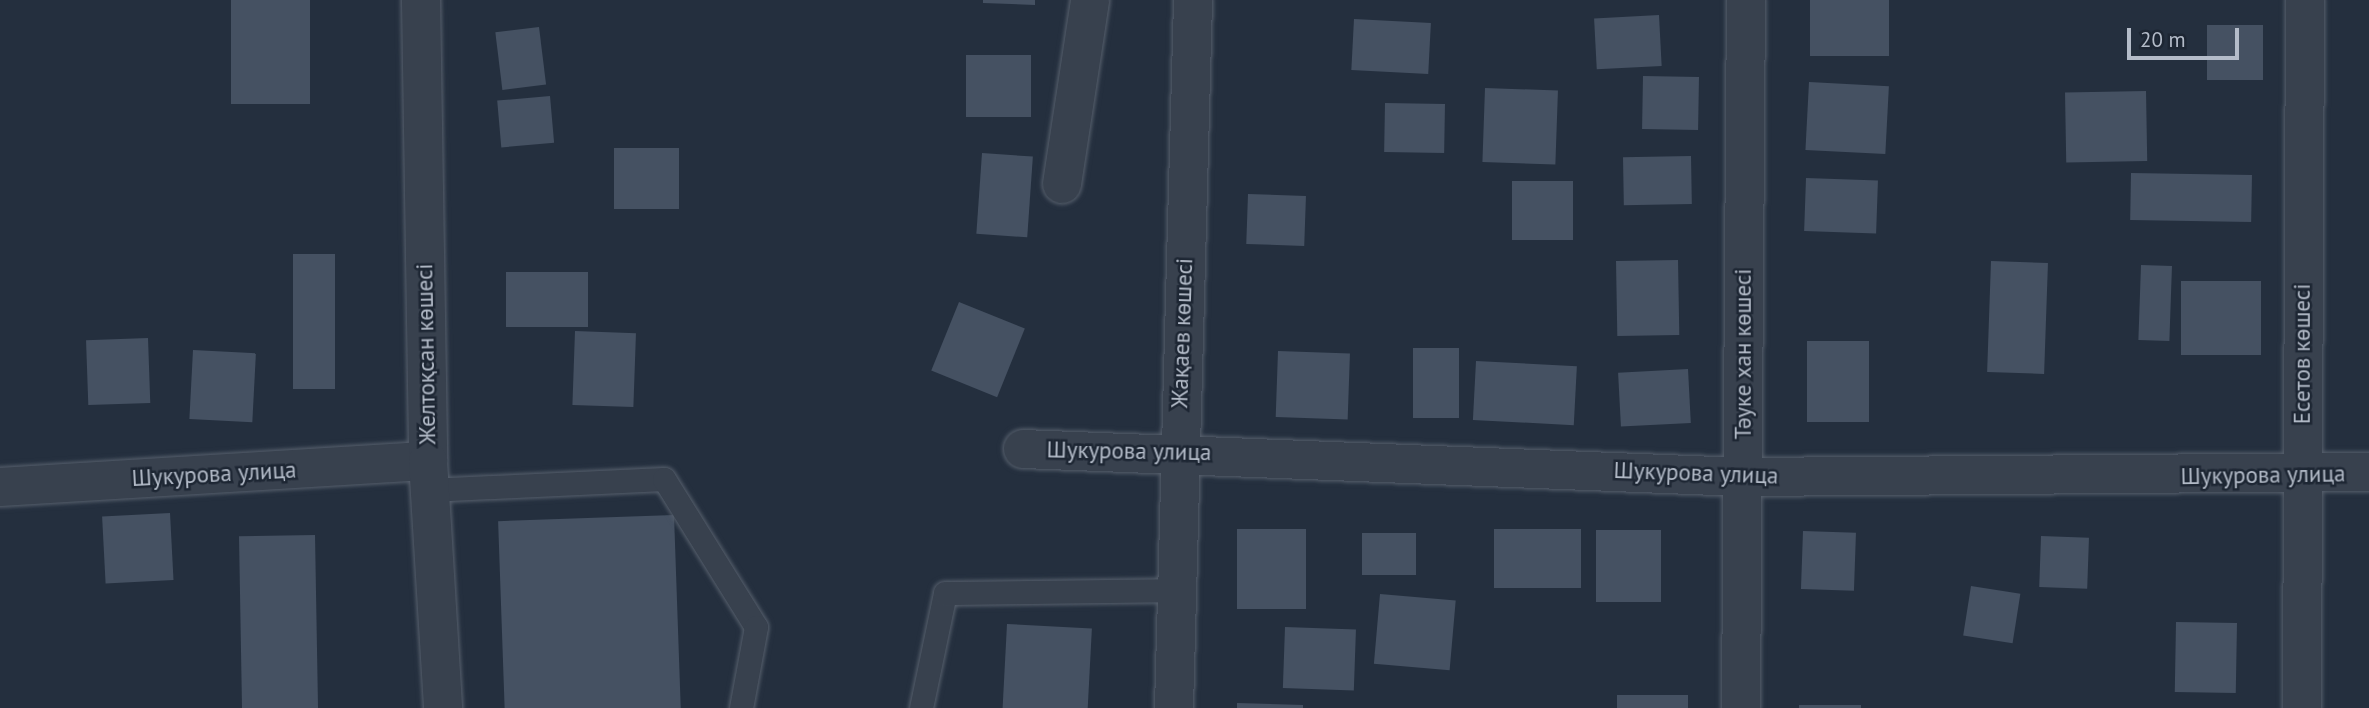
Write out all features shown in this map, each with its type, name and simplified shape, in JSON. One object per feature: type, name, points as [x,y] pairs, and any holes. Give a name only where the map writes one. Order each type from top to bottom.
[{"type":"street","name":"Желтоқсан көшесі","points":[[421,0],[428,476],[443,708]]},
{"type":"street","points":[[1062,184],[1090,0]]},
{"type":"street","name":"Жақаев көшесі","points":[[1174,708],[1178,451],[1194,0]]},
{"type":"street","name":"Тәуке хан көшесі","points":[[1741,708],[1745,0]]},
{"type":"street","name":"Есетов көшесі","points":[[2302,708],[2305,0]]},
{"type":"street","name":"Шукурова улица","points":[[1023,449],[1178,451],[1743,477],[2301,476],[2369,472]]},
{"type":"street","name":"Шукурова улица","points":[[0,487],[428,476]]},
{"type":"lane","points":[[428,476],[664,479],[756,627],[741,708]]},
{"type":"lane","points":[[921,708],[945,593],[1175,590]]},
{"type":"building","points":[[231,0],[310,0],[310,104],[231,104]]},
{"type":"building","points":[[983,0],[1035,0],[1035,5],[983,3]]},
{"type":"building","points":[[1810,0],[1889,0],[1889,56],[1810,56]]},
{"type":"building","points":[[1659,15],[1662,66],[1597,69],[1594,18]]},
{"type":"building","points":[[1354,19],[1431,23],[1428,74],[1351,70]]},
{"type":"building","points":[[2207,25],[2263,25],[2263,80],[2207,80]]},
{"type":"building","points":[[539,27],[546,85],[502,90],[495,32]]},
{"type":"building","points":[[966,55],[1031,55],[1031,117],[966,117]]},
{"type":"building","points":[[1643,76],[1699,77],[1698,130],[1642,129]]},
{"type":"building","points":[[1809,82],[1889,86],[1885,154],[1805,150]]},
{"type":"building","points":[[1485,88],[1558,91],[1555,165],[1482,162]]},
{"type":"building","points":[[2146,91],[2147,161],[2066,162],[2065,92]]},
{"type":"building","points":[[550,96],[554,143],[501,147],[497,101]]},
{"type":"building","points":[[1385,103],[1445,104],[1444,153],[1384,152]]},
{"type":"building","points":[[614,148],[679,148],[679,209],[614,209]]},
{"type":"building","points":[[982,153],[1033,157],[1027,237],[976,234]]},
{"type":"building","points":[[1691,156],[1692,204],[1624,205],[1623,157]]},
{"type":"building","points":[[2131,173],[2252,175],[2251,222],[2130,220]]},
{"type":"building","points":[[1806,178],[1878,181],[1876,233],[1804,231]]},
{"type":"building","points":[[1512,181],[1573,181],[1573,240],[1512,240]]},
{"type":"building","points":[[1248,194],[1306,196],[1304,246],[1246,244]]},
{"type":"building","points":[[293,254],[335,254],[335,389],[293,389]]},
{"type":"building","points":[[1678,260],[1679,335],[1617,336],[1616,261]]},
{"type":"building","points":[[1991,261],[2048,263],[2044,374],[1987,372]]},
{"type":"building","points":[[2141,265],[2172,266],[2169,341],[2138,340]]},
{"type":"building","points":[[506,272],[588,272],[588,327],[506,327]]},
{"type":"building","points":[[2181,281],[2261,281],[2261,355],[2181,355]]},
{"type":"building","points":[[959,302],[1025,329],[997,397],[931,371]]},
{"type":"building","points":[[575,331],[636,333],[633,407],[572,405]]},
{"type":"building","points":[[148,338],[150,403],[88,405],[86,340]]},
{"type":"building","points":[[1807,341],[1869,341],[1869,422],[1807,422]]},
{"type":"building","points":[[1413,348],[1459,348],[1459,418],[1413,418]]},
{"type":"building","points":[[193,350],[256,353],[252,422],[189,419]]},
{"type":"building","points":[[1278,351],[1350,354],[1348,419],[1276,417]]},
{"type":"building","points":[[1476,361],[1577,366],[1574,425],[1473,420]]},
{"type":"building","points":[[1688,369],[1691,423],[1621,427],[1618,373]]},
{"type":"building","points":[[170,513],[174,580],[106,583],[102,517]]},
{"type":"building","points":[[674,515],[681,708],[505,708],[498,521]]},
{"type":"building","points":[[1237,529],[1306,529],[1306,609],[1237,609]]},
{"type":"building","points":[[1494,529],[1581,529],[1581,588],[1494,588]]},
{"type":"building","points":[[1596,530],[1661,530],[1661,602],[1596,602]]},
{"type":"building","points":[[1803,531],[1856,533],[1854,591],[1801,589]]},
{"type":"building","points":[[1362,533],[1416,533],[1416,575],[1362,575]]},
{"type":"building","points":[[315,535],[318,708],[242,708],[239,536]]},
{"type":"building","points":[[2041,536],[2089,538],[2087,589],[2039,587]]},
{"type":"building","points":[[1971,586],[2020,594],[2013,643],[1963,635]]},
{"type":"building","points":[[1380,594],[1456,601],[1450,670],[1374,664]]},
{"type":"building","points":[[2176,622],[2237,623],[2236,693],[2175,692]]},
{"type":"building","points":[[1007,624],[1092,628],[1088,708],[1003,708]]},
{"type":"building","points":[[1285,627],[1356,629],[1354,690],[1283,688]]},
{"type":"building","points":[[1617,695],[1688,695],[1688,708],[1617,708]]},
{"type":"building","points":[[1237,703],[1303,705],[1303,708],[1237,708]]},
{"type":"building","points":[[1799,705],[1861,705],[1861,708],[1799,708]]}]
